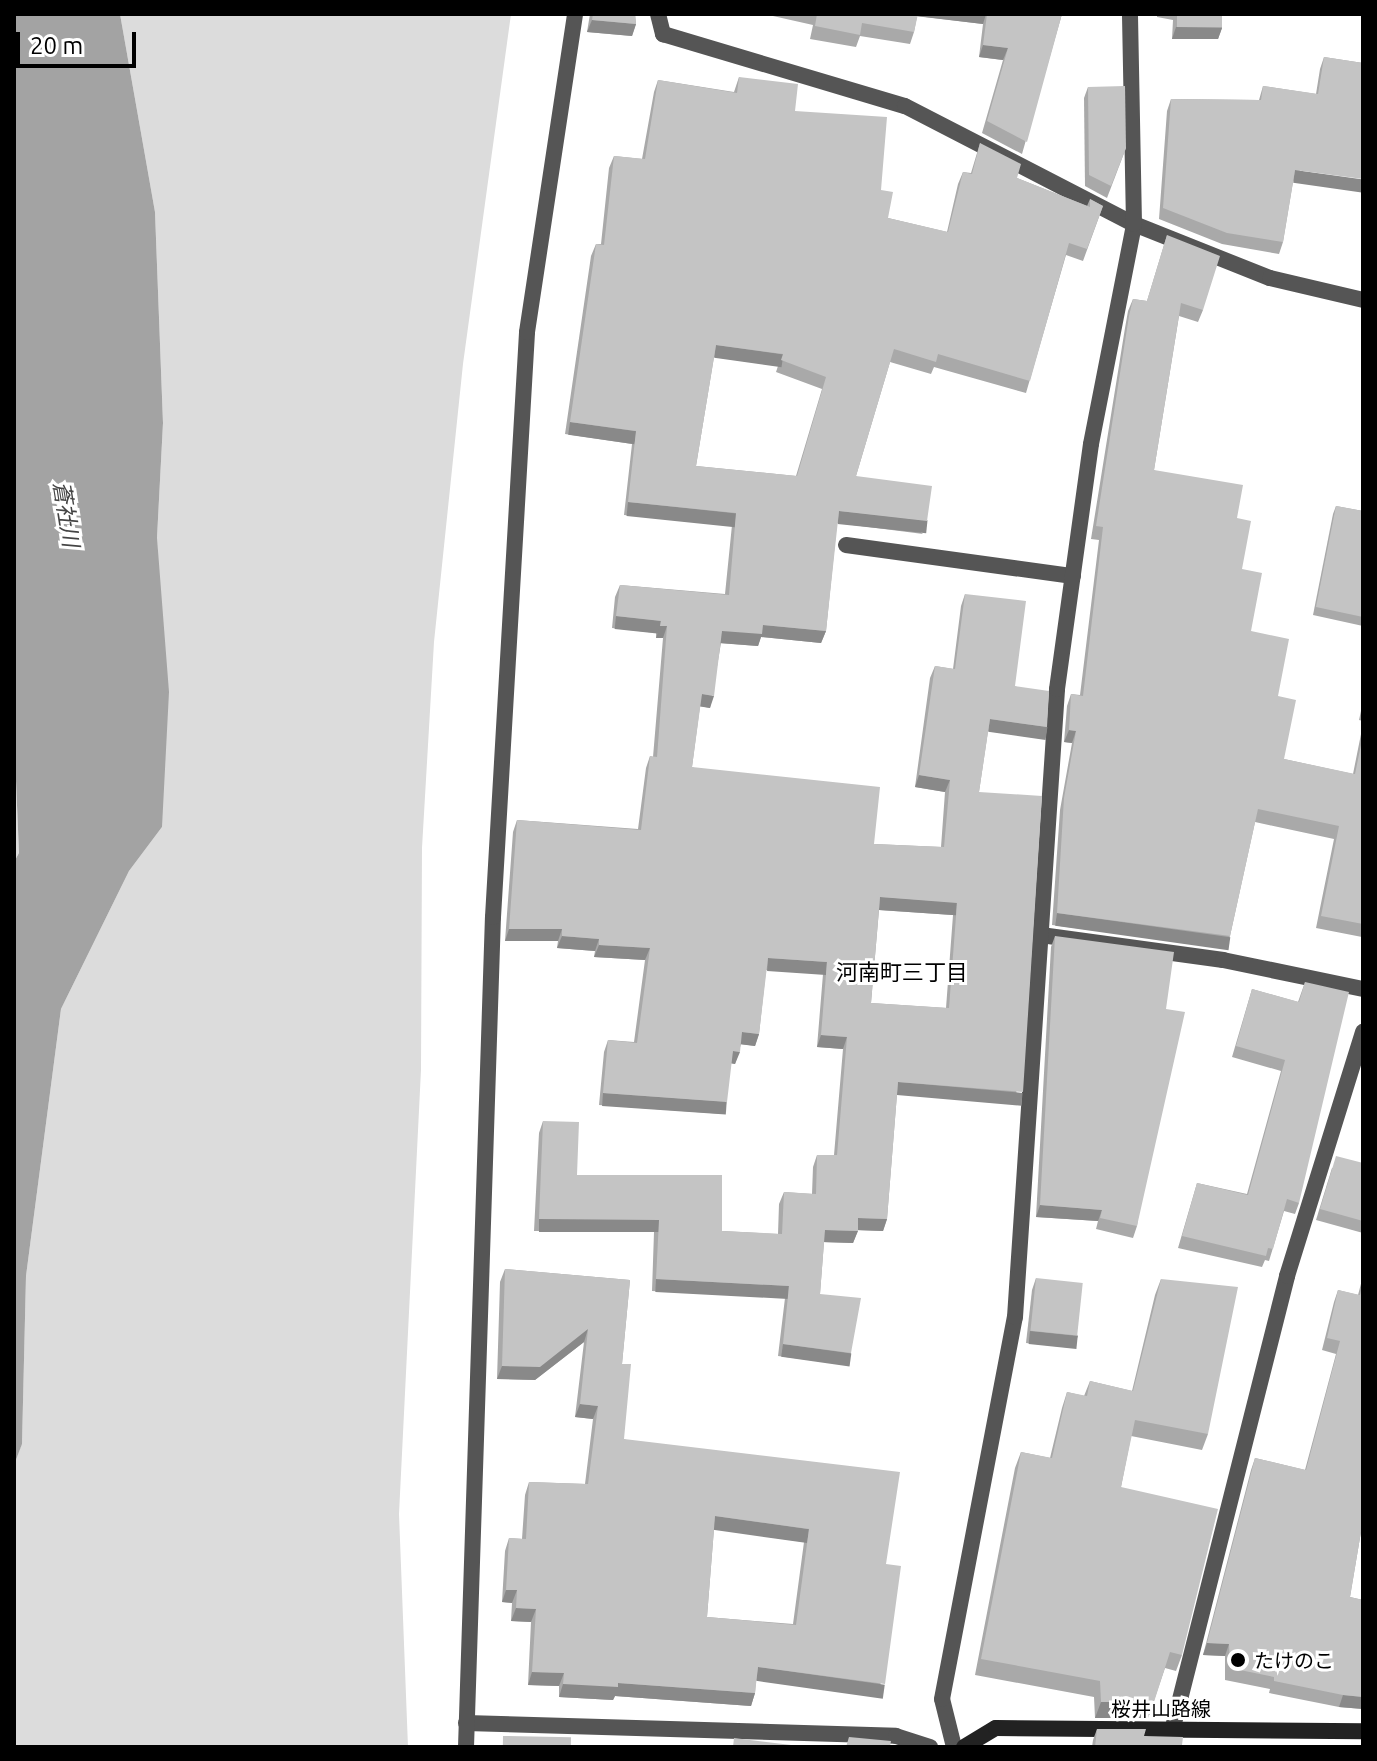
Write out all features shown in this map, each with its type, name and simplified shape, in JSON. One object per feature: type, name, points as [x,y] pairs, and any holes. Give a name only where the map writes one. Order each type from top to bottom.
[{"type":"main road","name":"桜井山路線","points":[[964,1747],[996,1728],[1173,1727],[1363,1731]]},
{"type":"street","points":[[466,1747],[493,917],[527,332],[575,14]]},
{"type":"street","points":[[658,14],[663,34],[905,106],[1134,224],[1270,278],[1363,300]]},
{"type":"street","points":[[954,1747],[942,1699],[1015,1317],[1057,689],[1091,444],[1134,224],[1130,14]]},
{"type":"street","points":[[846,545],[1073,576]]},
{"type":"street","points":[[1041,935],[1223,960],[1363,989]]},
{"type":"street","points":[[1173,1727],[1287,1276],[1363,1032]]},
{"type":"street","points":[[466,1723],[896,1736],[930,1747]]},
{"type":"shaded area","points":[[120,14],[511,14],[463,364],[434,642],[422,848],[421,1070],[399,1514],[408,1747],[14,1747],[14,1465],[22,1443],[26,1276],[61,1009],[129,871],[162,827],[157,538],[163,423],[155,212]]},
{"type":"shaded area","points":[[14,733],[19,853],[14,862]]},
{"type":"water","name":"蒼社川","points":[[14,14],[120,14],[155,212],[163,423],[157,538],[169,692],[162,827],[129,871],[61,1009],[26,1276],[22,1444],[14,1465],[14,862],[19,853],[14,733]]},
{"type":"building","points":[[593,14],[635,14],[636,24],[592,20]]},
{"type":"building","points":[[817,14],[918,14],[914,32],[862,23],[860,35],[815,26]]},
{"type":"building","points":[[987,14],[1062,14],[1027,142],[987,121],[1008,48],[983,45]]},
{"type":"building","points":[[1177,14],[1222,14],[1222,27],[1177,27]]},
{"type":"building","points":[[1324,57],[1363,63],[1363,179],[1295,170],[1283,242],[1227,233],[1163,208],[1171,99],[1261,100],[1263,86],[1318,94]]},
{"type":"building","points":[[739,77],[798,84],[795,111],[887,117],[881,190],[893,192],[888,218],[948,232],[963,172],[972,174],[980,143],[1021,164],[1017,178],[1090,207],[1090,199],[1103,206],[1087,249],[1069,243],[1030,381],[938,354],[936,362],[894,349],[856,476],[932,486],[927,521],[839,511],[826,631],[763,625],[762,634],[722,631],[714,696],[702,694],[692,767],[880,787],[874,844],[944,847],[950,780],[919,775],[935,666],[955,669],[965,594],[1026,601],[1015,686],[1049,691],[1047,727],[990,719],[979,792],[1042,796],[1023,1092],[898,1082],[887,1219],[858,1218],[858,1231],[825,1230],[820,1294],[861,1298],[851,1353],[783,1344],[789,1286],[656,1279],[659,1220],[539,1219],[543,1121],[579,1122],[577,1175],[722,1175],[722,1231],[782,1234],[784,1192],[816,1194],[817,1155],[837,1155],[847,1037],[821,1035],[827,962],[768,958],[759,1034],[742,1032],[740,1052],[733,1051],[727,1102],[603,1093],[608,1040],[637,1043],[650,948],[599,945],[599,939],[562,936],[562,929],[509,929],[517,820],[641,830],[650,756],[657,757],[667,626],[660,626],[661,621],[616,616],[620,585],[729,595],[736,513],[628,502],[636,431],[570,422],[596,244],[604,245],[614,156],[645,159],[658,80],[737,93]],"holes":[[[716,345],[783,354],[781,360],[826,377],[797,476],[696,466]],[[880,897],[957,903],[949,1008],[871,1003]]]},
{"type":"building","points":[[1125,86],[1126,148],[1111,186],[1089,175],[1088,87]]},
{"type":"building","points":[[1167,235],[1220,256],[1203,310],[1181,303],[1154,470],[1243,485],[1237,518],[1251,521],[1242,569],[1262,573],[1251,631],[1289,639],[1278,696],[1296,700],[1284,759],[1355,774],[1363,735],[1363,924],[1321,916],[1339,826],[1258,809],[1230,936],[1057,913],[1064,798],[1076,731],[1069,730],[1071,694],[1083,696],[1103,527],[1096,526],[1129,316],[1133,299],[1147,301]]},
{"type":"building","points":[[1336,506],[1363,511],[1363,617],[1316,607]]},
{"type":"building","points":[[1055,936],[1174,952],[1166,1009],[1185,1012],[1137,1226],[1100,1218],[1102,1210],[1040,1205]]},
{"type":"building","points":[[1305,982],[1349,992],[1299,1203],[1287,1199],[1273,1249],[1268,1248],[1266,1256],[1182,1236],[1197,1183],[1248,1195],[1285,1060],[1236,1046],[1252,989],[1299,1002]]},
{"type":"building","points":[[1336,1156],[1363,1163],[1363,1221],[1320,1209]]},
{"type":"building","points":[[505,1269],[630,1280],[622,1364],[631,1364],[624,1439],[900,1472],[886,1564],[901,1566],[885,1684],[758,1667],[755,1693],[618,1683],[618,1687],[563,1684],[564,1673],[532,1672],[536,1609],[516,1608],[517,1590],[506,1590],[509,1538],[526,1539],[529,1482],[588,1484],[598,1406],[580,1404],[588,1329],[540,1367],[502,1366]],"holes":[[[715,1516],[809,1529],[796,1625],[707,1617]]]},
{"type":"building","points":[[1036,1278],[1083,1283],[1077,1336],[1030,1331]]},
{"type":"building","points":[[1161,1279],[1238,1287],[1208,1434],[1135,1420],[1121,1487],[1218,1509],[1182,1655],[1170,1652],[1154,1702],[1101,1702],[1100,1681],[981,1659],[1021,1452],[1052,1458],[1067,1392],[1087,1396],[1090,1381],[1133,1391]]},
{"type":"building","points":[[1363,1282],[1363,1520],[1350,1597],[1363,1600],[1363,1697],[1274,1681],[1274,1677],[1230,1668],[1229,1644],[1207,1643],[1255,1458],[1306,1470],[1340,1341],[1327,1338],[1338,1290],[1360,1295]]},
{"type":"building","points":[[1097,1729],[1146,1729],[1144,1736],[1183,1737],[1182,1745],[1187,1747],[1095,1747]]},
{"type":"building","points":[[503,1736],[571,1737],[571,1747],[503,1747]]},
{"type":"building","points":[[849,1737],[891,1741],[890,1747],[846,1747]]},
{"type":"building","points":[[734,1738],[808,1747],[733,1747]]},
{"type":"place","name":"たけのこ","points":[[1238,1660]]},
{"type":"district","name":"河南町三丁目","points":[[902,972]]}]
